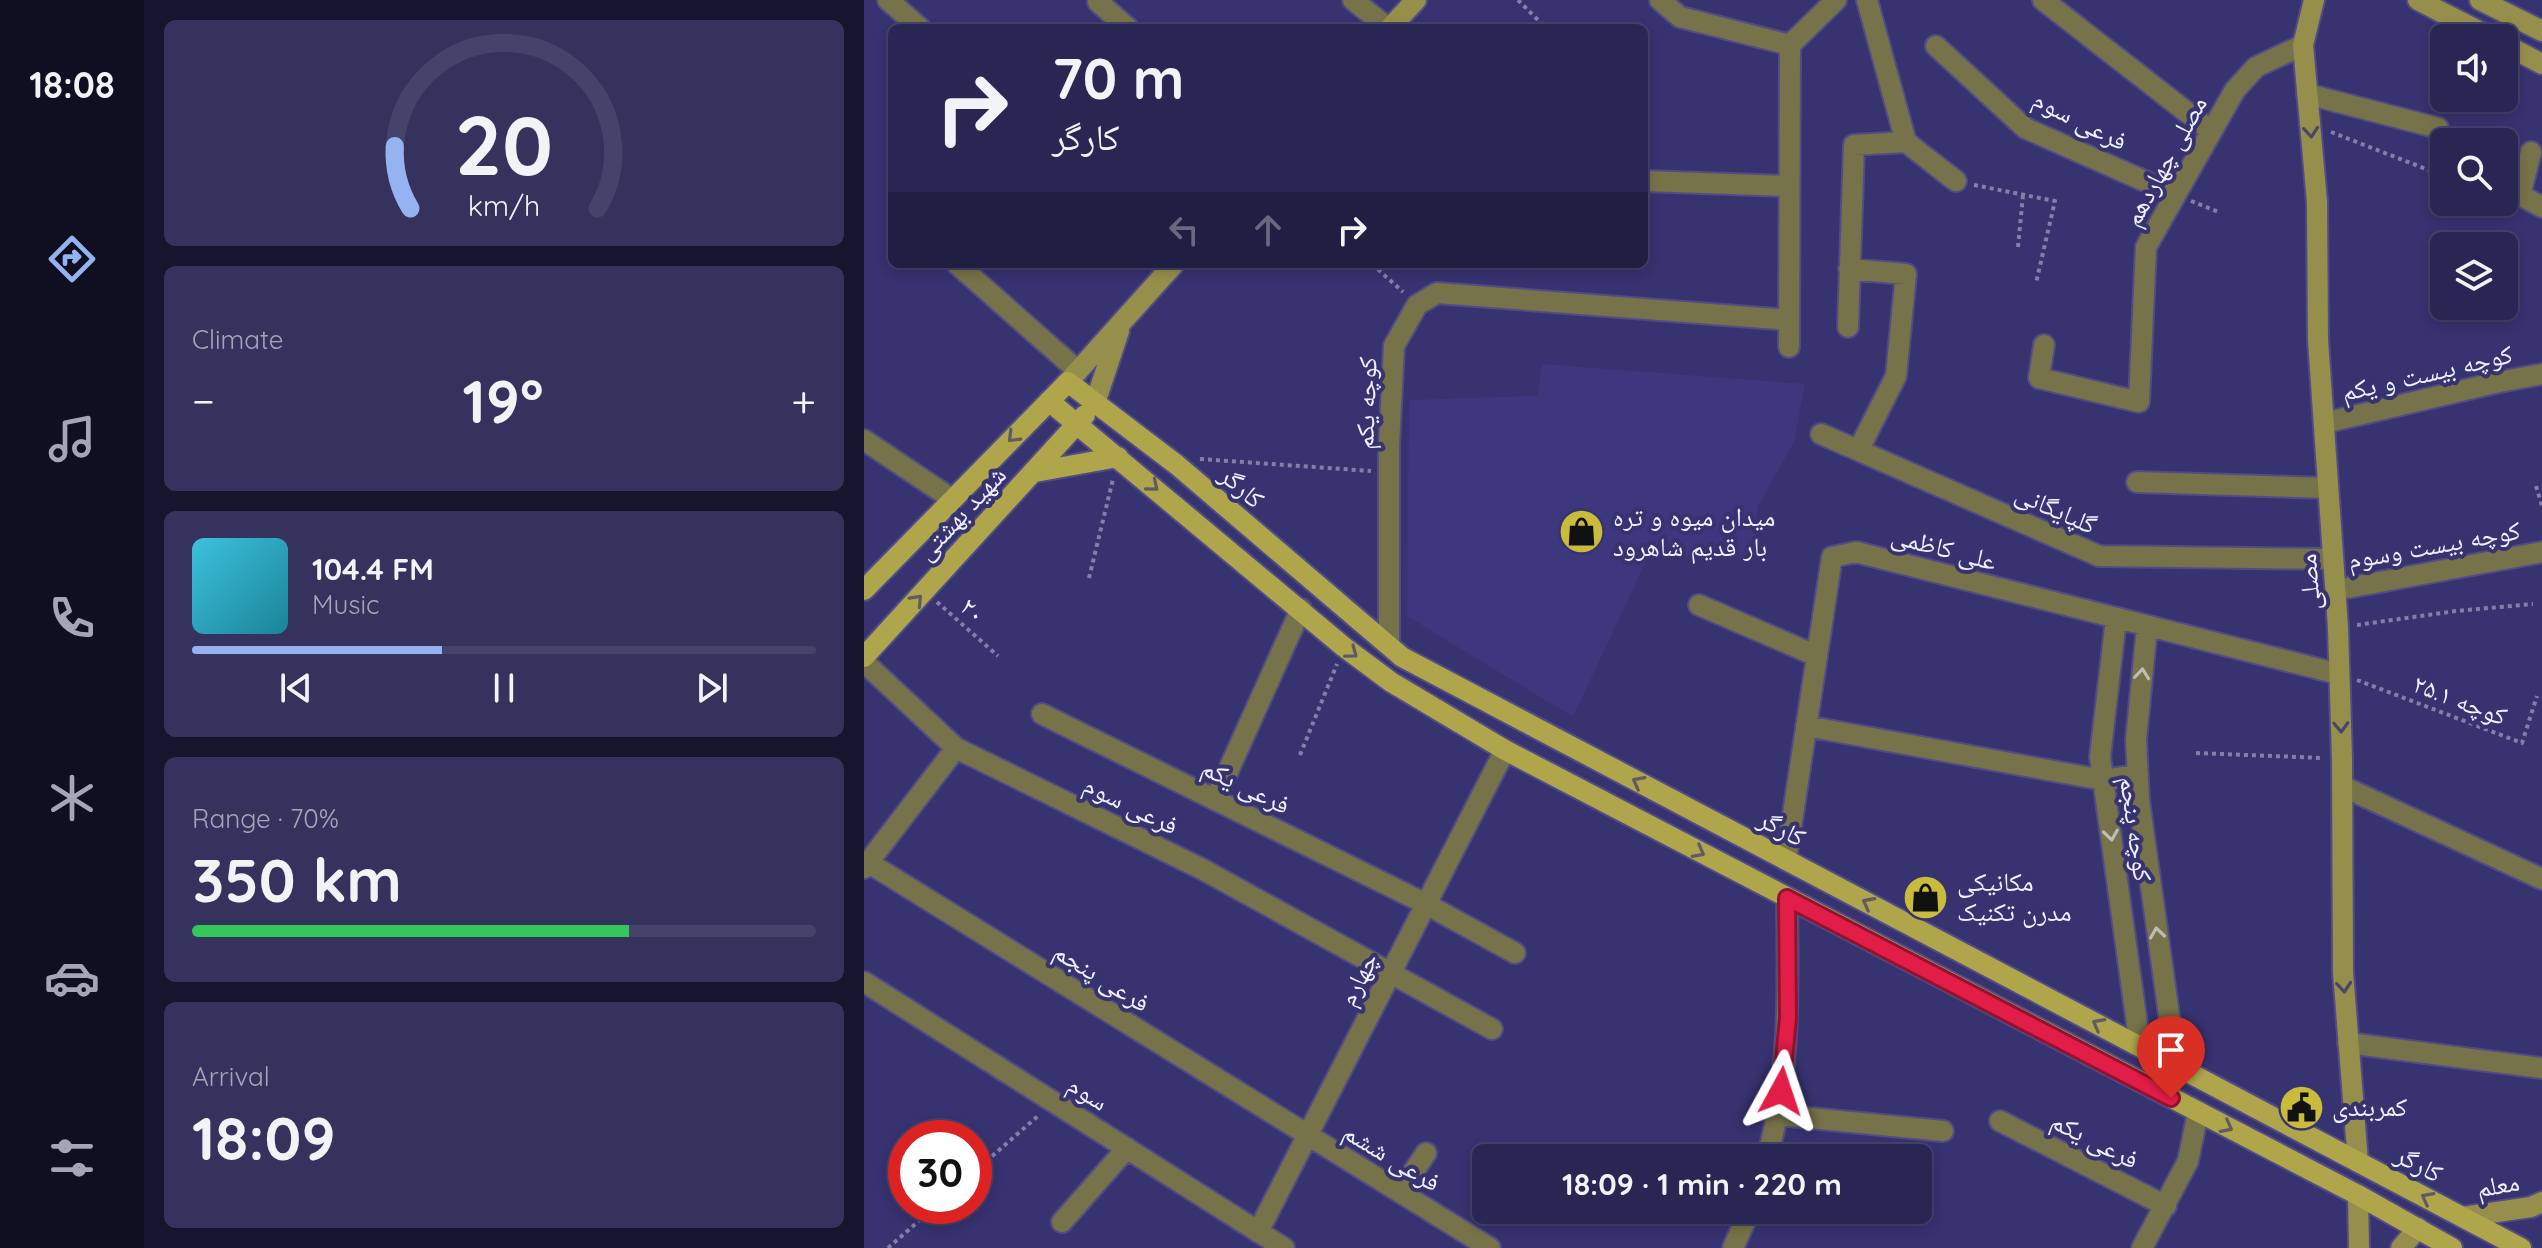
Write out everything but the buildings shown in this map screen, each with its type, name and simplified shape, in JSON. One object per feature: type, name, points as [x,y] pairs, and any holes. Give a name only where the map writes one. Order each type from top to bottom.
[{"type":"main road","name":"شهید بهشتی","points":[[864,590],[1073,376]]},
{"type":"main road","name":"کارگر","points":[[1073,376],[1095,403],[1177,465],[1402,657],[2521,1248]]},
{"type":"main road","points":[[1049,401],[1344,647],[1391,682],[1505,750],[2358,1195],[2452,1248]]},
{"type":"main road","name":"شهید بهشتی","points":[[864,660],[1095,403]]},
{"type":"main road","points":[[1035,472],[1118,457]]},
{"type":"main road","points":[[2358,1162],[2358,1195]]},
{"type":"street","points":[[888,0],[915,24]]},
{"type":"street","points":[[1353,0],[1384,24]]},
{"type":"street","points":[[1393,24],[1416,0]]},
{"type":"street","points":[[1660,0],[1680,17],[1790,45]]},
{"type":"street","points":[[1789,347],[1790,45],[1836,0]]},
{"type":"street","points":[[1867,0],[1906,142],[1956,181]]},
{"type":"street","points":[[2043,0],[2211,131]]},
{"type":"street","name":"مصلی","points":[[2314,0],[2303,45],[2317,202],[2318,340],[2338,628],[2343,972],[2358,1162]]},
{"type":"street","points":[[2418,0],[2465,24]]},
{"type":"street","points":[[2480,0],[2542,31]]},
{"type":"street","points":[[1098,2],[1123,24]]},
{"type":"street","name":"مصلی چهاردهم","points":[[2044,345],[2039,378],[2139,402],[2146,247],[2235,90],[2256,67],[2303,45]]},
{"type":"street","name":"فرعی سوم","points":[[1936,46],[2025,128],[2174,194]]},
{"type":"street","points":[[2518,51],[2542,64]]},
{"type":"street","points":[[2307,94],[2438,128]]},
{"type":"street","points":[[1848,327],[1854,145],[1906,142]]},
{"type":"street","points":[[2531,152],[2520,195],[2542,207]]},
{"type":"street","points":[[1648,181],[1789,186]]},
{"type":"street","points":[[961,268],[1073,376],[1170,268]]},
{"type":"street","points":[[1849,269],[1906,274],[1896,376],[1859,449]]},
{"type":"street","points":[[1417,305],[1437,293],[1789,320]]},
{"type":"street","name":"کوچه یکم","points":[[1389,646],[1389,472],[1394,346],[1417,305]]},
{"type":"street","points":[[1095,403],[1123,321]]},
{"type":"street","name":"کوچه بیست و یکم","points":[[2324,423],[2542,374]]},
{"type":"street","name":"گلپایگانی","points":[[1821,434],[2099,556],[2333,559]]},
{"type":"street","points":[[864,440],[952,499]]},
{"type":"street","points":[[2137,482],[2328,488]]},
{"type":"street","name":"علی کاظمی","points":[[1786,860],[1832,557],[1856,552],[2339,674]]},
{"type":"street","name":"کوچه بیست وسوم","points":[[2336,590],[2542,552]]},
{"type":"street","points":[[1699,605],[1817,656]]},
{"type":"street","points":[[1215,800],[1301,609]]},
{"type":"street","name":"کوچه پنجم","points":[[2116,619],[2100,757],[2140,1046]]},
{"type":"street","points":[[2147,627],[2136,740],[2138,775],[2176,1065]]},
{"type":"street","name":"فرعی سوم","points":[[864,660],[956,748],[1202,869],[1492,1029]]},
{"type":"street","name":"فرعی یکم","points":[[1042,714],[1426,904],[1515,953]]},
{"type":"street","points":[[1806,726],[2103,780],[2138,775]]},
{"type":"street","points":[[867,865],[956,748]]},
{"type":"street","name":"چهارم","points":[[1258,1232],[1505,750]]},
{"type":"street","points":[[2342,786],[2541,878]]},
{"type":"street","name":"فرعی پنجم","points":[[867,865],[1307,1135]]},
{"type":"street","points":[[1771,1144],[1779,1115],[1788,1018],[1787,898]]},
{"type":"street","name":"سوم","points":[[864,982],[1284,1248]]},
{"type":"street","points":[[2348,1043],[2542,1068]]},
{"type":"street","points":[[2142,1248],[2188,1161],[2198,1112]]},
{"type":"street","points":[[1779,1115],[1943,1131]]},
{"type":"street","name":"فرعی یکم","points":[[2000,1121],[2166,1206]]},
{"type":"street","name":"فرعی ششم","points":[[1307,1135],[1490,1248]]},
{"type":"street","points":[[1062,1222],[1127,1148]]},
{"type":"street","points":[[1400,1192],[1426,1153]]},
{"type":"street","points":[[2358,1195],[2359,1248]]},
{"type":"street","name":"معلم","points":[[2463,1217],[2531,1207],[2542,1202]]},
{"type":"street","points":[[1733,1248],[1744,1224]]},
{"type":"street","points":[[2401,1248],[2418,1228]]},
{"type":"path","points":[[1518,0],[1542,24]]},
{"type":"path","points":[[2310,124],[2430,171]]},
{"type":"path","points":[[1956,181],[2055,201],[2036,283]]},
{"type":"path","points":[[2174,194],[2219,212]]},
{"type":"path","points":[[2018,247],[2023,195]]},
{"type":"path","points":[[1376,268],[1417,305]]},
{"type":"path","points":[[1089,578],[1118,457]]},
{"type":"path","points":[[1198,459],[1389,472]]},
{"type":"path","points":[[2536,486],[2542,506]]},
{"type":"path","name":"۲۰","points":[[925,591],[998,656]]},
{"type":"path","points":[[2338,628],[2456,611],[2533,604]]},
{"type":"path","points":[[1300,755],[1344,647]]},
{"type":"path","name":"کوچه ۲۵.۱","points":[[2339,674],[2522,743],[2537,696]]},
{"type":"path","points":[[2196,753],[2342,759]]},
{"type":"path","points":[[992,1156],[1054,1102]]},
{"type":"path","points":[[888,1248],[915,1224]]},
{"type":"shaded area","name":"میدان میوه و تره بار قدیم شاهرود","points":[[1542,364],[1805,384],[1794,442],[1758,506],[1753,558],[1648,557],[1573,717],[1407,616],[1409,400],[1538,396]]},
{"type":"place","name":"میدان میوه و تره بار قدیم شاهرود","points":[[1582,532]]},
{"type":"place","name":"مکانیکی مدرن تکنیک","points":[[1926,897]]},
{"type":"place","name":"کمربندی","points":[[2301,1107]]},
{"type":"route","points":[[1781,1091],[1788,1018],[1787,898],[2171,1098]]}]
